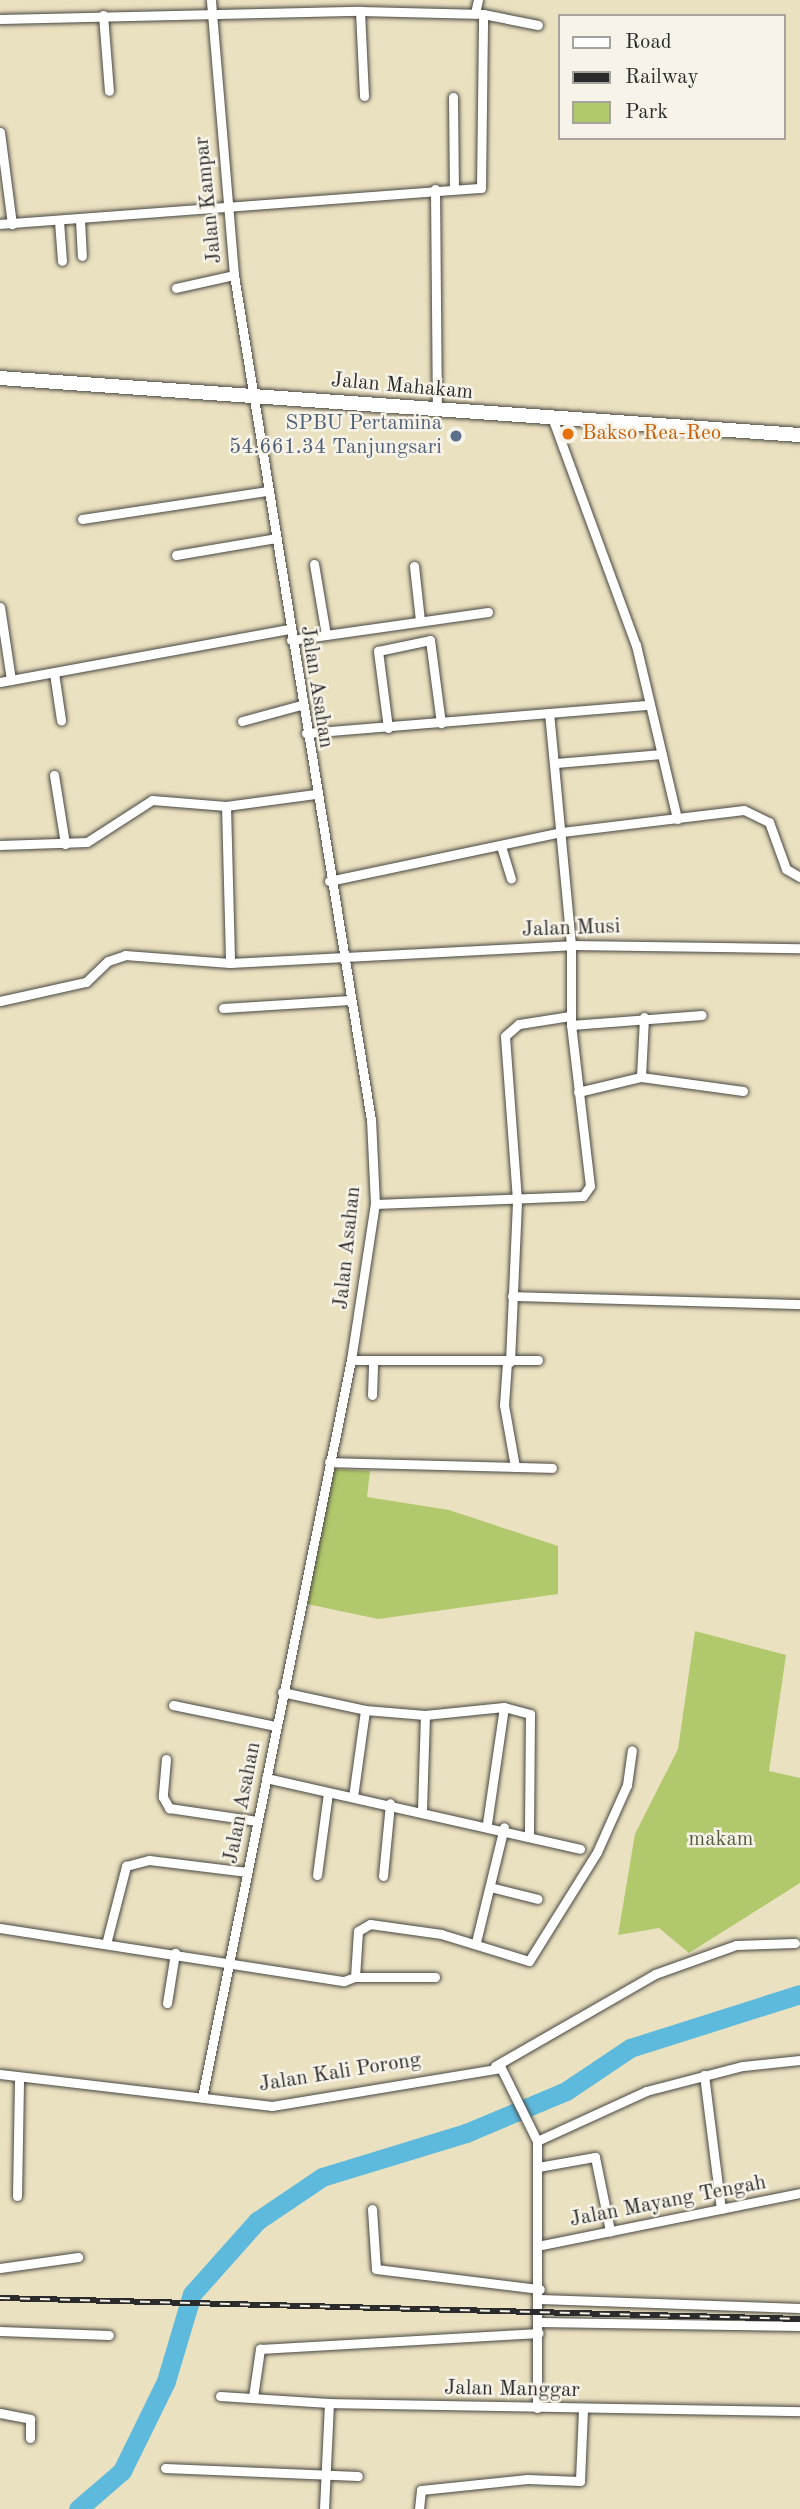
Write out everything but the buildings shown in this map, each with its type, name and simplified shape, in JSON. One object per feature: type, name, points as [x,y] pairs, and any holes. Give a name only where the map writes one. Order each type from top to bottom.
[{"type":"main road","name":"Jalan Mahakam","points":[[0,378],[438,412],[800,435]]},
{"type":"street","name":"Jalan Kampar","points":[[211,0],[226,207],[253,396]]},
{"type":"street","points":[[0,224],[80,220],[485,185],[478,0]]},
{"type":"street","points":[[360,11],[365,96]]},
{"type":"street","points":[[0,19],[212,12],[360,11],[479,14],[538,25]]},
{"type":"street","points":[[103,15],[109,91]]},
{"type":"street","points":[[453,97],[454,187]]},
{"type":"street","points":[[0,132],[12,223]]},
{"type":"street","points":[[435,189],[438,412]]},
{"type":"street","points":[[80,220],[82,256]]},
{"type":"street","points":[[59,221],[62,261]]},
{"type":"street","points":[[176,288],[234,275]]},
{"type":"street","name":"Jalan Asahan","points":[[202,2097],[351,1360],[375,1204],[371,1120],[329,881],[253,396]]},
{"type":"street","points":[[553,420],[636,645],[646,705],[662,754],[677,819]]},
{"type":"street","points":[[82,519],[268,491]]},
{"type":"street","points":[[176,555],[276,538]]},
{"type":"street","points":[[314,564],[326,635]]},
{"type":"street","points":[[414,566],[420,620]]},
{"type":"street","points":[[0,607],[11,680]]},
{"type":"street","points":[[291,640],[488,612]]},
{"type":"street","points":[[0,682],[290,629]]},
{"type":"street","points":[[388,727],[378,651],[430,640],[441,723]]},
{"type":"street","points":[[54,674],[61,720]]},
{"type":"street","points":[[242,721],[301,705]]},
{"type":"street","points":[[306,733],[646,705]]},
{"type":"street","points":[[375,1204],[517,1200],[587,1193],[570,1021],[571,945],[556,763],[549,714]]},
{"type":"street","points":[[556,763],[662,754]]},
{"type":"street","points":[[54,775],[65,844]]},
{"type":"street","points":[[0,845],[88,842],[152,800],[226,810],[315,794]]},
{"type":"street","points":[[226,810],[230,963]]},
{"type":"street","points":[[329,881],[562,832],[744,810],[757,812],[777,834],[786,869],[800,877]]},
{"type":"street","points":[[501,846],[511,878]]},
{"type":"street","name":"Jalan Musi","points":[[0,1001],[86,982],[111,959],[230,963],[343,960],[571,945],[772,945],[800,948]]},
{"type":"street","points":[[223,1008],[350,1000]]},
{"type":"street","points":[[515,1467],[504,1405],[517,1200],[505,1036],[519,1024],[702,1015]]},
{"type":"street","points":[[641,1077],[644,1017]]},
{"type":"street","points":[[578,1092],[641,1077],[743,1091]]},
{"type":"street","points":[[512,1297],[800,1304]]},
{"type":"street","points":[[351,1360],[538,1360]]},
{"type":"street","points":[[372,1395],[373,1361]]},
{"type":"street","points":[[330,1462],[552,1468]]},
{"type":"street","points":[[282,1692],[365,1710],[425,1715],[504,1707],[530,1714],[529,1833]]},
{"type":"street","points":[[173,1705],[275,1726]]},
{"type":"street","points":[[486,1824],[504,1707]]},
{"type":"street","points":[[353,1797],[365,1710]]},
{"type":"street","points":[[422,1810],[425,1715]]},
{"type":"street","points":[[355,1977],[364,1925],[476,1942],[523,1960],[533,1959],[597,1852],[627,1785],[632,1750]]},
{"type":"street","points":[[166,1759],[163,1797],[169,1808],[257,1821]]},
{"type":"street","points":[[266,1778],[328,1793],[504,1827],[580,1849]]},
{"type":"street","points":[[317,1875],[328,1793]]},
{"type":"street","points":[[383,1876],[390,1803]]},
{"type":"street","points":[[476,1942],[504,1827]]},
{"type":"street","points":[[106,1944],[126,1866],[149,1860],[247,1872]]},
{"type":"street","points":[[490,1887],[538,1899]]},
{"type":"street","points":[[0,1928],[229,1960],[344,1980],[355,1977],[435,1977]]},
{"type":"street","name":"Jalan Kali Porong","points":[[0,2074],[272,2106],[495,2066],[663,1971],[736,1945],[795,1943]]},
{"type":"street","points":[[167,2003],[175,1954]]},
{"type":"street","points":[[536,2136],[622,2099],[704,2075],[800,2060]]},
{"type":"street","points":[[495,2066],[515,2094],[536,2136],[542,2245],[537,2408]]},
{"type":"street","points":[[704,2075],[720,2209]]},
{"type":"street","points":[[17,2196],[19,2077]]},
{"type":"street","points":[[538,2167],[595,2157],[610,2231]]},
{"type":"street","name":"Jalan Mayang Tengah","points":[[542,2245],[800,2193]]},
{"type":"street","points":[[372,2209],[376,2269],[540,2294],[800,2308]]},
{"type":"street","points":[[0,2268],[78,2257]]},
{"type":"street","points":[[539,2322],[800,2326]]},
{"type":"street","points":[[0,2331],[109,2335]]},
{"type":"street","points":[[254,2397],[257,2350],[539,2333]]},
{"type":"street","name":"Jalan Manggar","points":[[220,2396],[329,2403],[800,2411]]},
{"type":"street","points":[[324,2509],[329,2403]]},
{"type":"street","points":[[419,2509],[421,2490],[527,2479],[536,2484],[580,2481],[583,2409]]},
{"type":"street","points":[[0,2413],[30,2419],[30,2438]]},
{"type":"street","points":[[165,2468],[326,2477],[358,2476]]},
{"type":"green space","points":[[334,1469],[370,1471],[367,1497],[449,1510],[558,1546],[558,1594],[378,1619],[307,1604]]},
{"type":"green space","name":"makam","points":[[695,1631],[786,1655],[769,1771],[800,1778],[800,1883],[689,1953],[659,1928],[618,1935],[635,1834],[678,1749]]},
{"type":"waterway","points":[[78,2509],[122,2471],[166,2381],[192,2294],[257,2221],[322,2177],[466,2133],[566,2091],[630,2048],[800,1994]]},
{"type":"railway","points":[[0,2298],[800,2319]]},
{"type":"place","name":"Bakso Rea-Reo","points":[[568,434]]},
{"type":"place","name":"SPBU Pertamina 54.661.34 Tanjungsari","points":[[456,436]]}]
